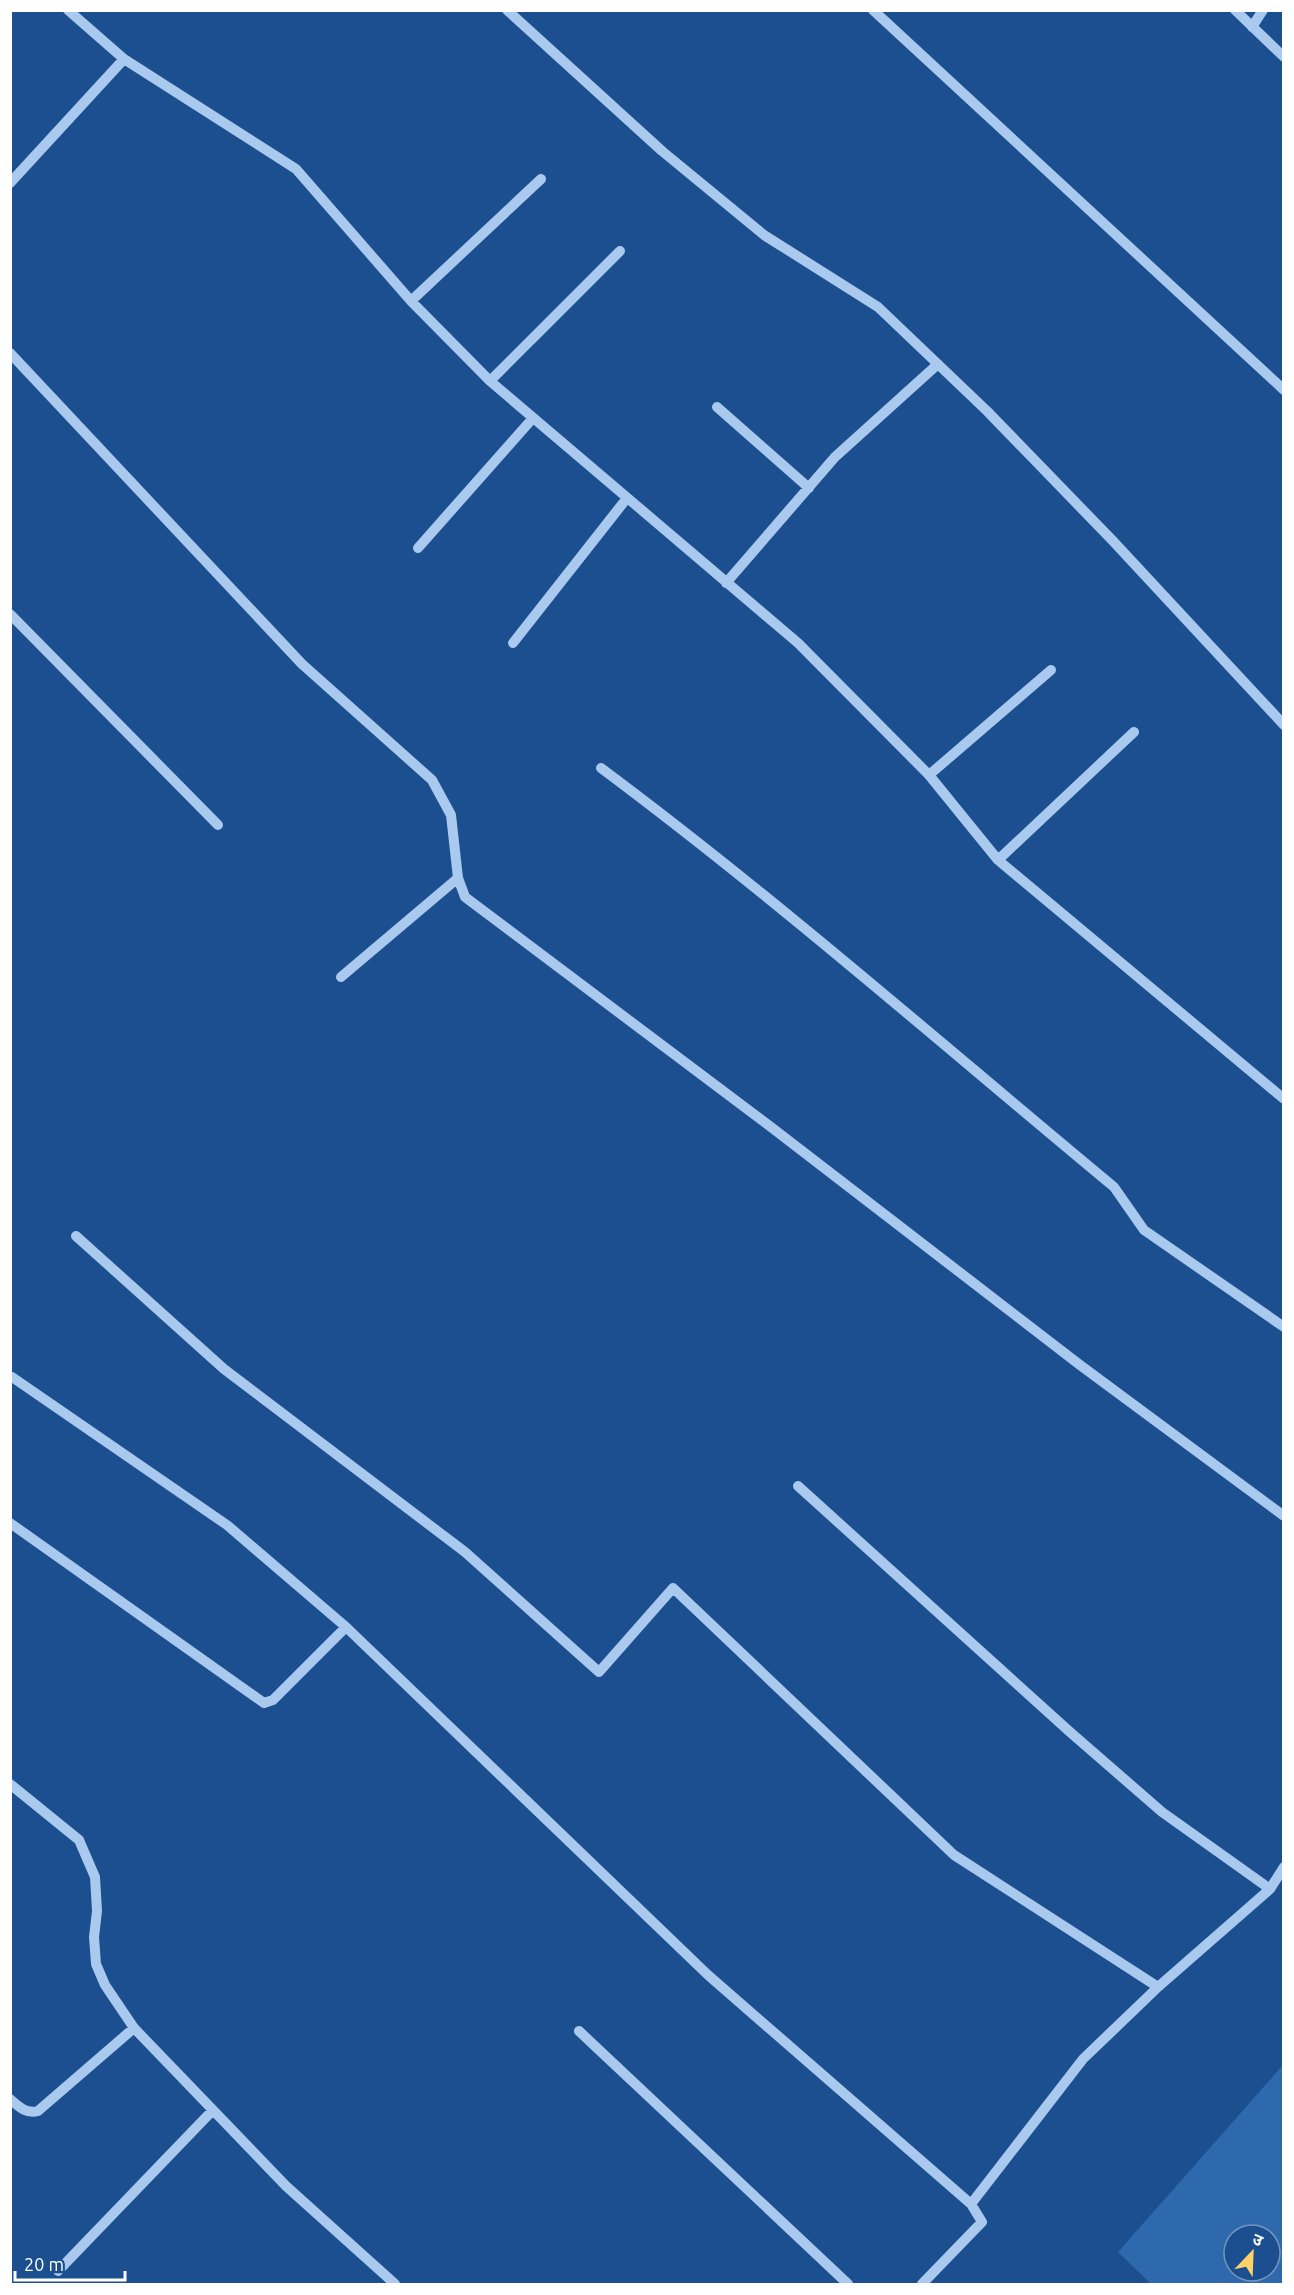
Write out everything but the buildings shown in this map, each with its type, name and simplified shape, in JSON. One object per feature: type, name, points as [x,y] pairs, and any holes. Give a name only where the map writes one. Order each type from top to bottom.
[{"type":"street","points":[[68,10],[124,59],[296,169],[411,301],[490,381],[798,642],[929,775],[998,860],[1284,1099]]},
{"type":"street","points":[[507,10],[662,151],[764,235],[878,307],[938,364],[1113,541],[1284,725]]},
{"type":"street","points":[[873,10],[1284,390]]},
{"type":"street","points":[[1235,10],[1284,57]]},
{"type":"street","points":[[1252,27],[1263,10]]},
{"type":"street","points":[[10,183],[124,59]]},
{"type":"street","points":[[411,301],[541,179]]},
{"type":"street","points":[[490,381],[620,251]]},
{"type":"street","points":[[10,353],[302,664],[432,780],[451,815],[458,878],[465,897],[771,1127],[1080,1365],[1284,1516]]},
{"type":"street","points":[[726,583],[835,457],[938,364]]},
{"type":"street","points":[[717,407],[809,488]]},
{"type":"street","points":[[418,548],[533,418]]},
{"type":"street","points":[[513,642],[627,498]]},
{"type":"street","points":[[10,614],[218,825]]},
{"type":"street","points":[[929,775],[1051,670]]},
{"type":"street","points":[[998,860],[1134,732]]},
{"type":"street","points":[[601,768],[797,920],[1114,1187],[1144,1230],[1284,1327]]},
{"type":"street","points":[[341,976],[458,878]]},
{"type":"street","points":[[76,1236],[224,1369],[465,1552],[599,1672],[673,1588],[954,1855],[1158,1987]]},
{"type":"street","points":[[12,1377],[227,1525],[346,1627],[708,1976],[971,2204],[982,2222],[922,2284]]},
{"type":"street","points":[[798,1486],[1162,1812],[1270,1888]]},
{"type":"street","points":[[10,1523],[264,1703],[273,1700],[346,1627]]},
{"type":"street","points":[[10,1784],[79,1840],[95,1877],[96,1964],[105,1985],[134,2028],[286,2186],[395,2284]]},
{"type":"street","points":[[971,2204],[1083,2059],[1158,1987],[1270,1888],[1284,1867]]},
{"type":"street","points":[[10,2099],[31,2113],[38,2110],[134,2028]]},
{"type":"street","points":[[579,2031],[848,2284]]},
{"type":"street","points":[[58,2271],[213,2110]]},
{"type":"shaded area","points":[[1283,2065],[1283,2284],[1151,2284],[1118,2252]]}]
